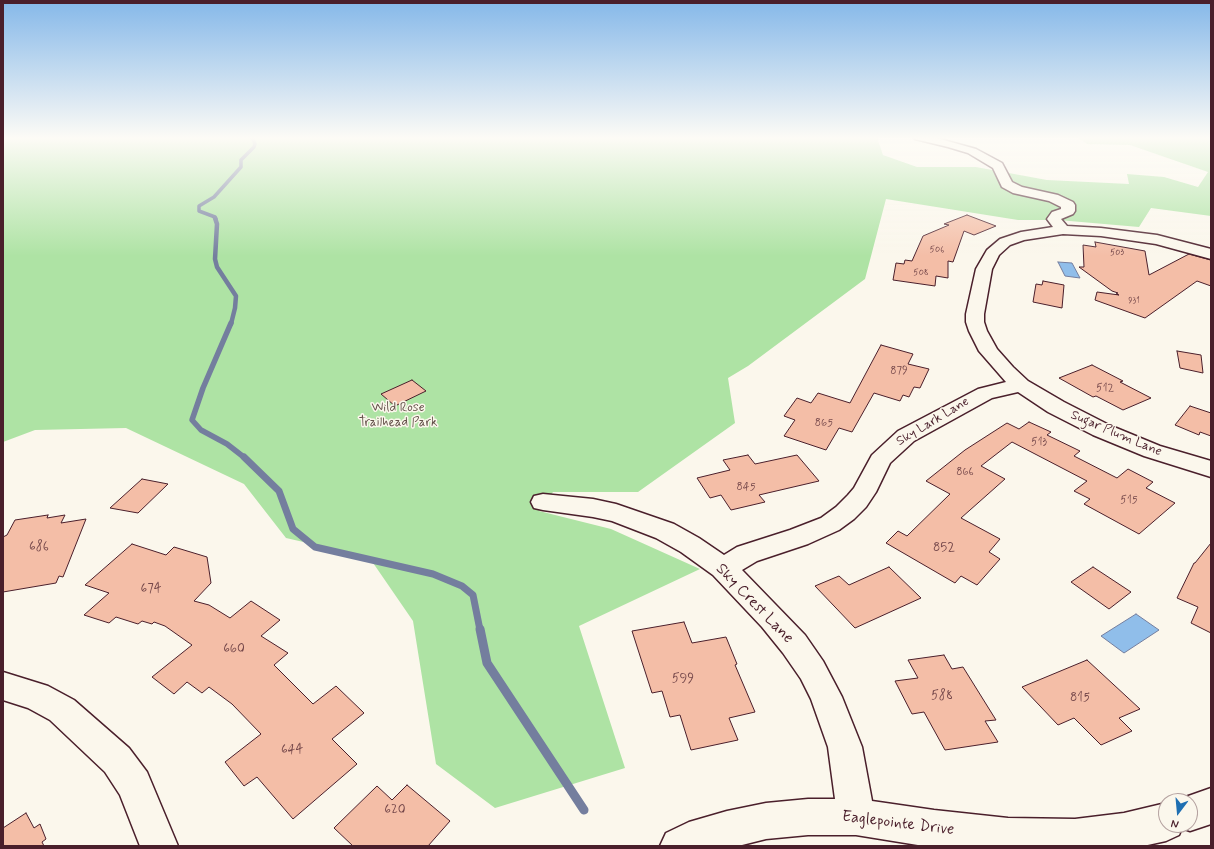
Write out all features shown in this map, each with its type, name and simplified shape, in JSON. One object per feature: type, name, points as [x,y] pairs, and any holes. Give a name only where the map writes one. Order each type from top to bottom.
[{"type":"street","points":[[1004,177],[1007,184],[1018,190],[1053,198],[1068,205],[1068,211],[1057,215],[1054,219],[1063,230]]},
{"type":"street","name":"Sugar Plum Lane","points":[[1211,254],[1138,236],[1063,230],[1030,234],[1005,242],[992,253],[984,269],[974,322],[989,352],[1006,371],[1021,385],[1056,407],[1101,430],[1152,451],[1211,469]]},
{"type":"street","name":"Sky Lark Lane","points":[[723,568],[748,554],[799,537],[830,524],[845,513],[857,501],[864,492],[880,460],[906,436],[977,396],[994,390],[1021,385]]},
{"type":"street","name":"Sky Crest Lane","points":[[543,502],[593,508],[616,513],[640,521],[665,531],[690,545],[723,568],[777,624],[794,644],[812,670],[829,703],[845,747],[856,816]]},
{"type":"street","points":[[3,686],[37,696],[62,710],[117,760],[134,784],[159,846]]},
{"type":"street","points":[[1198,810],[1211,806]]},
{"type":"street","name":"Eaglepointe Drive","points":[[680,846],[689,841],[766,821],[808,817],[856,816],[934,829],[1008,837],[1075,838],[1124,832],[1158,824]]},
{"type":"green space","name":"Wild Rose Trailhead Park","points":[[3,177],[1029,177],[1047,180],[1129,184],[1128,177],[1159,177],[1198,187],[1205,177],[1211,177],[1211,216],[1151,208],[1139,227],[1058,220],[1018,220],[886,199],[865,279],[748,366],[728,378],[735,423],[638,492],[553,492],[539,511],[611,529],[700,569],[579,626],[625,768],[495,808],[436,764],[413,621],[369,557],[286,538],[244,484],[126,428],[35,430],[3,442]]},
{"type":"water","points":[[1058,262],[1072,263],[1080,278],[1065,276]]},
{"type":"water","points":[[1136,614],[1159,630],[1124,653],[1101,636]]},
{"type":"building","points":[[967,215],[996,226],[974,235],[964,231],[953,262],[948,261],[948,278],[936,276],[935,286],[893,280],[896,263],[904,264],[905,260],[912,261],[923,236],[949,225],[944,224]]},
{"type":"building","points":[[1095,242],[1145,251],[1149,275],[1189,254],[1211,260],[1211,286],[1197,281],[1145,318],[1095,300],[1097,292],[1119,295],[1079,267],[1084,267],[1083,245],[1096,247]]},
{"type":"building","points":[[1043,281],[1064,285],[1062,308],[1033,302],[1036,284],[1042,285]]},
{"type":"building","points":[[881,345],[913,354],[908,364],[929,369],[920,388],[914,387],[909,397],[903,395],[900,401],[874,393],[852,432],[839,428],[826,450],[784,436],[795,420],[784,416],[797,398],[811,403],[818,393],[850,403]]},
{"type":"building","points":[[1177,351],[1201,355],[1203,373],[1180,368]]},
{"type":"building","points":[[1092,365],[1151,398],[1123,410],[1096,396],[1093,397],[1059,378]]},
{"type":"building","points":[[412,380],[426,391],[395,406],[381,394]]},
{"type":"building","points":[[1190,406],[1211,413],[1211,436],[1200,432],[1199,435],[1175,425]]},
{"type":"building","points":[[1029,422],[1051,432],[1047,435],[1080,451],[1074,456],[1117,478],[1128,469],[1153,482],[1146,488],[1175,503],[1139,534],[1084,504],[1090,499],[1074,491],[1087,481],[1012,442],[981,466],[1005,479],[961,518],[1000,539],[989,552],[1000,559],[977,585],[961,576],[955,583],[886,543],[898,531],[907,536],[950,494],[926,481],[965,450],[1007,423],[1019,429]]},
{"type":"building","points":[[748,455],[755,464],[797,455],[819,481],[759,495],[765,502],[731,510],[721,495],[710,498],[697,478],[730,470],[723,460]]},
{"type":"building","points":[[142,479],[168,484],[138,513],[110,508]]},
{"type":"building","points":[[48,515],[47,518],[65,515],[61,523],[86,519],[63,577],[59,576],[56,583],[3,592],[3,537],[7,535],[15,520]]},
{"type":"building","points":[[1211,543],[1211,633],[1191,623],[1198,607],[1177,598],[1194,563]]},
{"type":"building","points":[[132,544],[166,555],[174,547],[207,557],[211,583],[194,601],[209,605],[230,618],[251,601],[280,620],[261,636],[288,653],[274,665],[313,704],[336,686],[364,713],[332,739],[357,764],[293,819],[257,777],[244,786],[225,762],[261,734],[232,704],[209,687],[202,693],[187,682],[174,694],[152,677],[192,645],[165,626],[154,622],[152,624],[142,621],[138,624],[116,617],[109,623],[84,615],[109,593],[85,585]]},
{"type":"building","points":[[889,567],[921,598],[855,628],[815,586],[839,576],[849,585]]},
{"type":"building","points":[[1093,567],[1131,592],[1109,609],[1071,582]]},
{"type":"building","points":[[684,622],[692,643],[726,637],[737,664],[735,665],[755,712],[729,718],[738,740],[691,750],[680,715],[670,717],[662,691],[652,693],[632,631]]},
{"type":"building","points":[[944,655],[952,669],[963,667],[996,720],[985,721],[998,742],[945,750],[924,712],[912,714],[895,681],[918,678],[908,660]]},
{"type":"building","points":[[1087,660],[1140,709],[1119,718],[1132,731],[1101,745],[1074,718],[1058,725],[1022,687]]},
{"type":"building","points":[[407,785],[450,821],[428,846],[353,846],[334,828],[377,786],[392,800]]},
{"type":"building","points":[[26,813],[34,828],[40,824],[46,839],[42,842],[44,846],[3,846],[3,828]]},
{"type":"waterway","points":[[216,219],[215,217],[199,211],[199,206],[214,197],[232,177]]},
{"type":"waterway","points":[[215,218],[217,224],[215,259],[217,267],[236,296],[231,324]]},
{"type":"waterway","points":[[231,323],[203,388],[192,420],[201,430],[227,444],[245,458]]},
{"type":"waterway","points":[[244,457],[279,491],[293,529],[315,547],[433,574],[462,586],[473,595],[480,630]]},
{"type":"waterway","points":[[480,629],[487,663],[584,810]]}]
